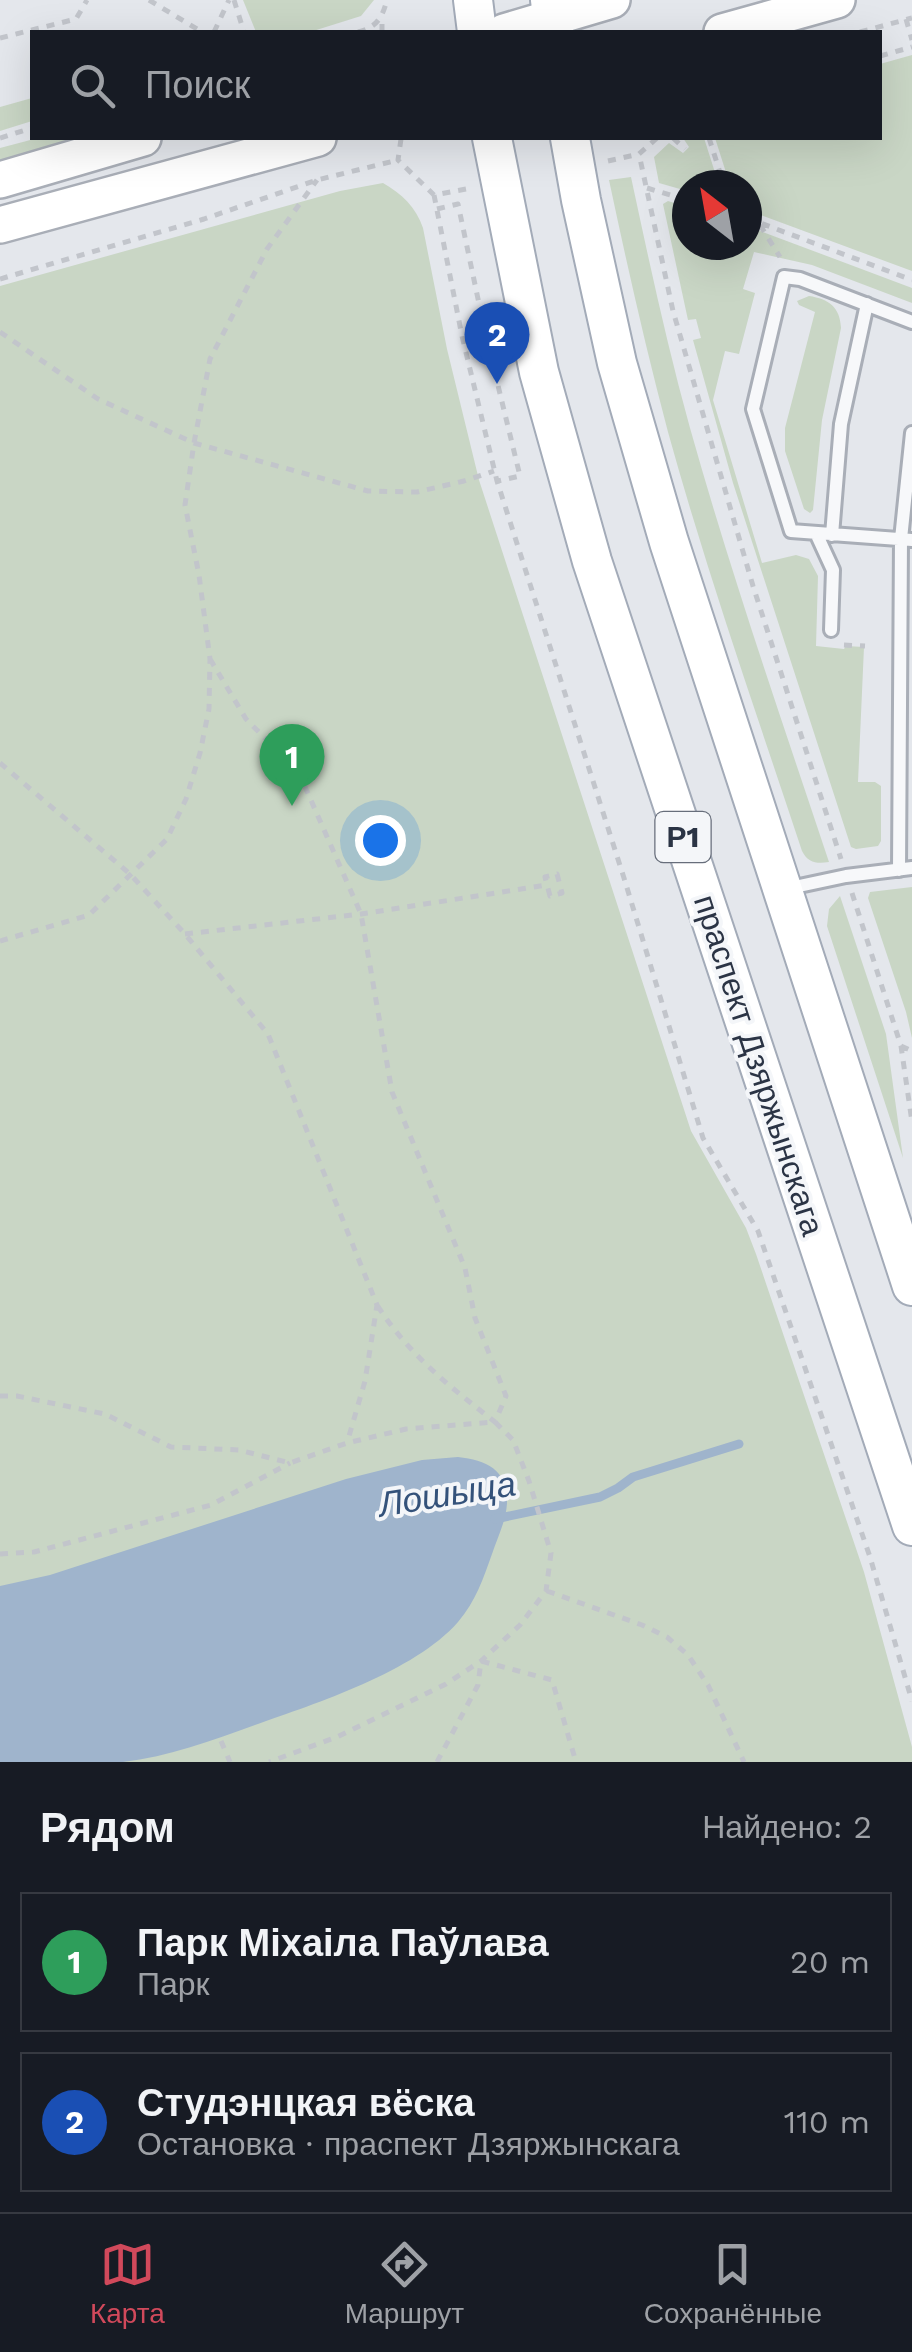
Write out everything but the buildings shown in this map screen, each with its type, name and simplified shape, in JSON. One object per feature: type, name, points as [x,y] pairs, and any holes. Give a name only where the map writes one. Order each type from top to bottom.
[{"type":"main road","points":[[473,0],[477,30]]},
{"type":"main road","points":[[510,30],[612,0]]},
{"type":"main road","points":[[729,30],[837,0]]},
{"type":"main road","points":[[0,180],[136,140]]},
{"type":"main road","points":[[0,225],[311,140]]},
{"type":"main road","name":"праспект Дзяржынскага","points":[[492,140],[539,372],[592,562],[912,1526]]},
{"type":"main road","name":"Р1","points":[[570,140],[617,363],[669,542],[912,1286]]},
{"type":"lane","points":[[906,540],[791,531],[753,409],[784,277],[800,279],[912,322]]},
{"type":"lane","points":[[832,534],[841,424],[866,304]]},
{"type":"lane","points":[[783,889],[906,869],[906,540],[912,433]]},
{"type":"lane","points":[[816,534],[834,570],[831,630]]},
{"type":"path","points":[[34,30],[76,20],[87,0]]},
{"type":"path","points":[[149,0],[199,30]]},
{"type":"path","points":[[215,30],[231,0]]},
{"type":"path","points":[[231,0],[243,30]]},
{"type":"path","points":[[382,30],[388,0]]},
{"type":"path","points":[[867,30],[909,18],[912,44],[882,55]]},
{"type":"path","points":[[371,30],[382,19]]},
{"type":"path","points":[[0,38],[30,31]]},
{"type":"path","points":[[0,138],[30,129]]},
{"type":"path","points":[[398,160],[401,140]]},
{"type":"path","points":[[608,161],[639,154],[654,140]]},
{"type":"path","points":[[675,140],[684,149]]},
{"type":"path","points":[[710,140],[719,170]]},
{"type":"path","points":[[639,154],[673,311],[753,586],[902,1046],[912,1122]]},
{"type":"path","points":[[0,278],[204,219],[317,180],[398,160]]},
{"type":"path","points":[[398,160],[434,195],[494,471],[703,1138],[758,1231],[870,1558],[912,1701]]},
{"type":"path","points":[[0,941],[89,915],[167,839],[186,799],[209,709],[210,659],[185,505],[210,359],[267,249],[317,180]]},
{"type":"path","points":[[647,188],[672,196]]},
{"type":"path","points":[[434,195],[466,189]]},
{"type":"path","points":[[437,208],[458,204],[520,476],[497,481]]},
{"type":"path","points":[[762,224],[912,280]]},
{"type":"path","points":[[762,228],[780,257]]},
{"type":"path","points":[[0,332],[98,400],[194,443],[368,490],[417,492],[494,471]]},
{"type":"path","points":[[844,644],[864,646]]},
{"type":"path","points":[[210,659],[246,719],[299,772],[361,914],[392,1092],[466,1268],[475,1318],[506,1396],[495,1422]]},
{"type":"path","points":[[0,763],[130,874],[268,1034],[377,1305],[393,1330],[435,1375],[513,1440],[551,1553],[546,1591],[520,1625],[482,1661],[398,1708],[269,1762]]},
{"type":"path","points":[[557,874],[562,893],[550,896],[547,885],[545,877],[557,874]]},
{"type":"path","points":[[185,934],[361,914],[547,885]]},
{"type":"path","points":[[902,1046],[912,1048]]},
{"type":"path","points":[[347,1442],[366,1381],[377,1305]]},
{"type":"path","points":[[0,1396],[106,1414],[171,1447],[239,1450],[290,1463]]},
{"type":"path","points":[[0,1554],[34,1552],[211,1505],[290,1463],[347,1442],[406,1429],[495,1422]]},
{"type":"path","points":[[546,1591],[642,1625],[678,1646],[708,1685],[744,1762]]},
{"type":"path","points":[[437,1762],[478,1686],[482,1661]]},
{"type":"path","points":[[482,1661],[552,1680],[576,1762]]},
{"type":"path","points":[[221,1741],[230,1762]]},
{"type":"green space","points":[[243,0],[374,0],[361,16],[316,30],[255,30]]},
{"type":"green space","points":[[912,55],[912,271],[762,216],[762,170],[725,170],[716,140],[882,140],[882,63]]},
{"type":"green space","points":[[30,99],[30,122],[0,131],[0,107]]},
{"type":"green space","points":[[30,140],[87,140],[0,165],[0,148]]},
{"type":"green space","points":[[684,140],[705,140],[714,170],[672,170],[672,187],[659,183],[654,157],[669,143],[683,153],[689,147]]},
{"type":"green space","points":[[631,177],[674,366],[706,483],[829,862],[813,862],[802,851],[683,485],[644,338],[609,180]]},
{"type":"green space","points":[[383,183],[408,202],[423,228],[479,480],[691,1131],[746,1228],[864,1572],[912,1747],[912,1762],[0,1762],[0,286],[340,191]]},
{"type":"green space","points":[[672,202],[672,246],[663,204]]},
{"type":"green space","points":[[762,232],[912,288],[912,303],[812,265],[762,254]]},
{"type":"green space","points":[[675,260],[752,260],[743,289],[755,293],[739,354],[725,351],[713,400],[762,563],[796,555],[809,559],[818,576],[816,646],[864,647],[858,782],[881,786],[878,846],[851,847],[733,483],[693,340],[701,338],[696,319],[688,320]]},
{"type":"green space","points":[[809,296],[832,305],[841,328],[822,420],[810,513],[804,509],[785,451],[785,428],[815,312],[797,301]]},
{"type":"green space","points":[[912,887],[912,1038],[868,898],[870,892]]},
{"type":"green space","points":[[840,896],[886,1034],[903,1158],[827,926],[829,909]]},
{"type":"water","points":[[458,1457],[487,1464],[500,1475],[506,1492],[505,1516],[470,1606],[439,1640],[416,1656],[335,1696],[173,1752],[123,1762],[0,1762],[0,1586],[50,1575],[346,1479],[422,1460]]},
{"type":"waterway","name":"Лошыца","points":[[495,1519],[600,1497],[633,1477],[739,1444]]},
{"type":"place","name":"Студэнцкая вёска","points":[[497,384]]},
{"type":"place","name":"Парк Міхаіла Паўлава","points":[[292,806]]}]
